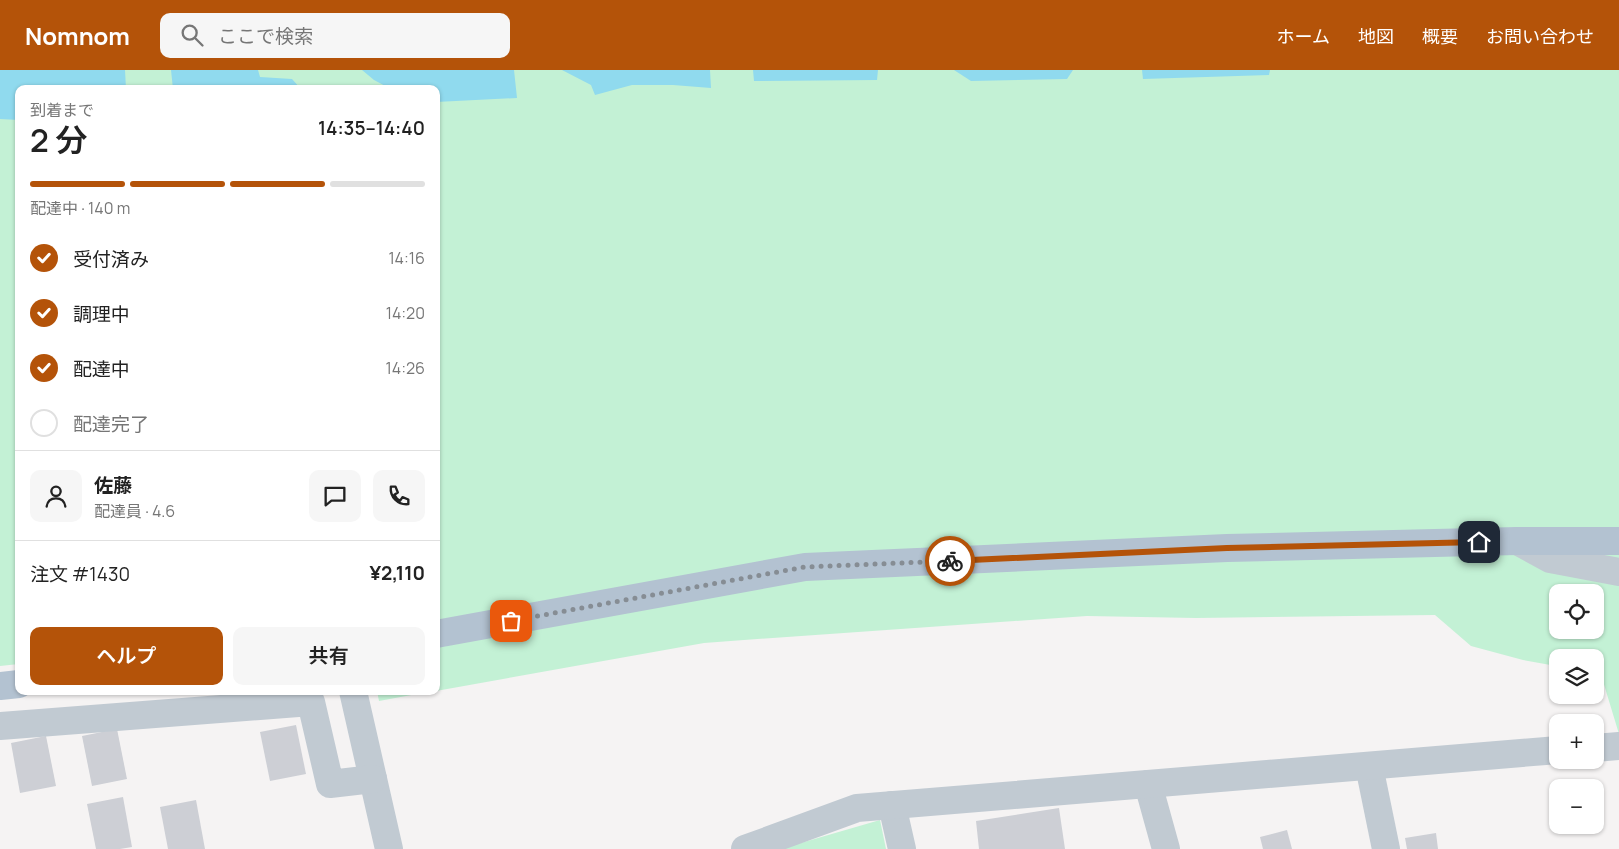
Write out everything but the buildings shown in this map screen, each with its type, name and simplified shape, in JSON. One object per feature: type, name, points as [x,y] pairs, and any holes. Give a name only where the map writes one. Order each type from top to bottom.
[{"type":"main road","points":[[440,633],[805,567],[1227,548],[1517,540],[1619,541]]},
{"type":"main road","points":[[0,686],[15,684]]},
{"type":"street","points":[[1517,540],[1550,560],[1619,572]]},
{"type":"street","points":[[354,695],[388,849]]},
{"type":"street","points":[[0,726],[311,702],[330,784],[373,778]]},
{"type":"street","points":[[1604,747],[1619,746]]},
{"type":"street","points":[[745,849],[857,808],[1549,751]]},
{"type":"street","points":[[1369,766],[1386,849]]},
{"type":"street","points":[[1148,784],[1166,849]]},
{"type":"street","points":[[892,805],[902,849]]},
{"type":"green space","points":[[96,70],[1619,70],[1619,734],[1604,684],[1604,649],[1549,649],[1549,665],[1523,660],[1471,646],[1435,615],[1196,618],[1087,616],[704,643],[440,690],[440,85],[15,85],[15,664],[0,666],[0,80]]},
{"type":"green space","points":[[378,695],[411,695],[379,701]]},
{"type":"green space","points":[[880,820],[886,849],[780,849]]},
{"type":"water","points":[[0,70],[125,70],[126,85],[15,85],[15,120],[0,119]]},
{"type":"water","points":[[171,70],[258,70],[260,77],[292,79],[297,85],[173,85]]},
{"type":"water","points":[[362,70],[514,70],[517,98],[440,102],[440,85],[383,85]]},
{"type":"water","points":[[562,70],[710,70],[711,88],[673,85],[632,85],[595,95],[591,85]]},
{"type":"water","points":[[753,70],[878,70],[877,80],[754,81]]},
{"type":"water","points":[[954,70],[1073,70],[1067,79],[971,81]]},
{"type":"water","points":[[1142,70],[1270,70],[1269,75],[1143,79]]},
{"type":"way so far","points":[[511,621],[805,567],[950,561]]},
{"type":"route","points":[[950,561],[1227,548],[1479,542]]}]
